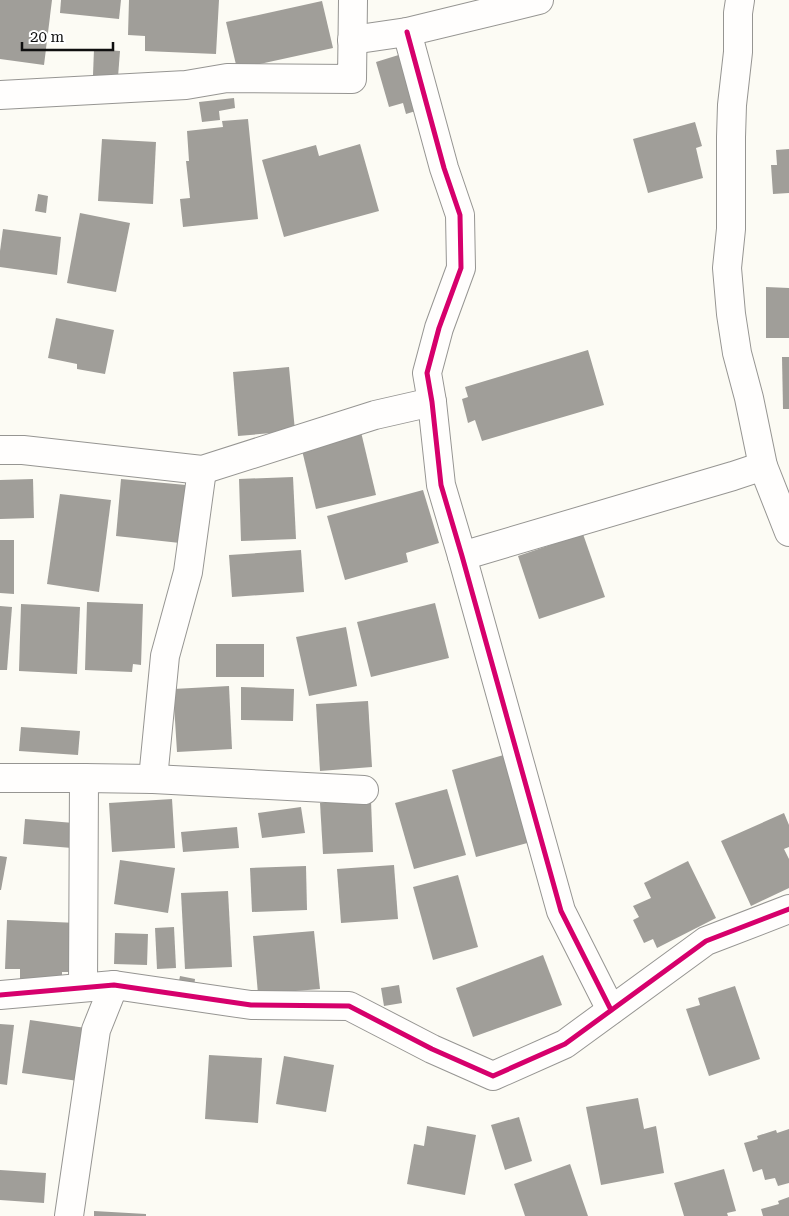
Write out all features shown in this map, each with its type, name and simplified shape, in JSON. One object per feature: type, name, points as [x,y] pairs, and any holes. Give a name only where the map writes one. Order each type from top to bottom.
[{"type":"street","points":[[0,95],[186,85],[227,78],[352,79],[353,0]]},
{"type":"street","points":[[352,40],[407,32],[538,0]]},
{"type":"street","points":[[740,0],[738,52],[732,113],[731,228],[727,268],[731,314],[737,353],[749,398],[763,466],[789,532]]},
{"type":"street","points":[[407,32],[444,168],[460,214],[462,268],[439,328],[427,373],[441,485],[561,911],[612,1010]]},
{"type":"street","points":[[0,450],[23,450],[202,470],[375,415],[432,402]]},
{"type":"street","points":[[462,556],[763,466]]},
{"type":"street","points":[[153,779],[165,656],[188,572],[202,470]]},
{"type":"street","points":[[0,778],[153,779],[364,790]]},
{"type":"street","points":[[83,987],[84,778]]},
{"type":"street","points":[[0,995],[114,985],[251,1005],[349,1006],[432,1049],[493,1076],[565,1044],[706,941],[789,909]]},
{"type":"street","points":[[68,1216],[96,1030],[114,985]]},
{"type":"building","points":[[0,0],[52,0],[44,65],[0,59]]},
{"type":"building","points":[[61,0],[121,0],[119,19],[60,13]]},
{"type":"building","points":[[129,0],[219,0],[216,54],[145,51],[145,36],[128,35]]},
{"type":"building","points":[[322,1],[333,48],[237,69],[226,22]]},
{"type":"building","points":[[94,49],[120,51],[118,77],[93,75]]},
{"type":"building","points":[[405,53],[422,109],[406,114],[403,103],[389,107],[376,62]]},
{"type":"building","points":[[234,98],[235,108],[219,111],[220,120],[202,122],[199,102]]},
{"type":"building","points":[[248,119],[258,219],[183,227],[180,199],[190,198],[186,161],[189,161],[187,131],[223,127],[222,121]]},
{"type":"building","points":[[695,122],[702,146],[696,148],[703,178],[648,193],[633,139]]},
{"type":"building","points":[[102,139],[156,142],[153,204],[98,201]]},
{"type":"building","points":[[360,144],[379,211],[284,237],[262,160],[316,145],[319,156]]},
{"type":"building","points":[[789,149],[789,193],[773,194],[771,165],[777,165],[776,150]]},
{"type":"building","points":[[38,194],[48,196],[46,213],[35,211]]},
{"type":"building","points":[[80,213],[130,223],[116,292],[67,283]]},
{"type":"building","points":[[3,229],[61,237],[57,275],[0,267]]},
{"type":"building","points":[[766,287],[789,288],[789,338],[766,338]]},
{"type":"building","points":[[56,318],[114,330],[105,374],[77,369],[77,364],[48,358]]},
{"type":"building","points":[[588,350],[604,405],[482,441],[475,420],[468,423],[462,399],[468,397],[465,387]]},
{"type":"building","points":[[782,357],[789,357],[789,409],[783,409]]},
{"type":"building","points":[[289,367],[295,431],[238,436],[233,372]]},
{"type":"building","points":[[361,432],[376,495],[316,509],[301,446]]},
{"type":"building","points":[[293,477],[296,539],[241,541],[239,479]]},
{"type":"building","points":[[33,479],[34,518],[0,519],[0,480]]},
{"type":"building","points":[[121,479],[186,485],[180,543],[116,536]]},
{"type":"building","points":[[423,490],[439,543],[406,553],[408,562],[345,580],[327,516]]},
{"type":"building","points":[[60,494],[111,500],[99,592],[47,584]]},
{"type":"building","points":[[583,534],[605,597],[539,619],[518,556]]},
{"type":"building","points":[[0,540],[14,540],[14,594],[0,593]]},
{"type":"building","points":[[301,550],[304,592],[232,597],[229,555]]},
{"type":"building","points":[[87,602],[143,604],[141,665],[133,664],[132,672],[85,670]]},
{"type":"building","points":[[435,603],[449,658],[371,677],[357,622]]},
{"type":"building","points":[[21,604],[80,607],[77,674],[19,671]]},
{"type":"building","points":[[0,606],[12,607],[7,670],[0,670]]},
{"type":"building","points":[[346,627],[357,686],[309,696],[296,637]]},
{"type":"building","points":[[216,644],[264,644],[264,677],[216,677]]},
{"type":"building","points":[[229,686],[232,749],[177,752],[173,689]]},
{"type":"building","points":[[241,687],[294,689],[293,721],[241,720]]},
{"type":"building","points":[[368,701],[372,767],[320,771],[316,704]]},
{"type":"building","points":[[21,727],[80,731],[78,755],[19,751]]},
{"type":"building","points":[[507,754],[531,842],[476,857],[452,770]]},
{"type":"building","points":[[447,789],[466,855],[414,869],[395,803]]},
{"type":"building","points":[[172,799],[175,848],[112,852],[109,803]]},
{"type":"building","points":[[371,801],[373,852],[323,854],[320,803]]},
{"type":"building","points":[[301,807],[305,833],[262,838],[258,813]]},
{"type":"building","points":[[784,813],[789,825],[789,847],[784,849],[789,859],[789,888],[751,906],[721,841]]},
{"type":"building","points":[[25,819],[74,823],[72,848],[23,844]]},
{"type":"building","points":[[237,827],[239,848],[183,852],[181,832]]},
{"type":"building","points":[[0,856],[7,857],[1,890],[0,890]]},
{"type":"building","points":[[120,860],[175,868],[168,913],[114,904]]},
{"type":"building","points":[[688,861],[716,918],[657,948],[653,939],[644,943],[633,920],[639,917],[633,906],[651,898],[644,883]]},
{"type":"building","points":[[394,865],[398,919],[341,923],[337,869]]},
{"type":"building","points":[[306,866],[307,910],[252,912],[250,868]]},
{"type":"building","points":[[458,875],[478,947],[433,960],[413,887]]},
{"type":"building","points":[[228,891],[232,967],[185,969],[181,893]]},
{"type":"building","points":[[7,920],[78,923],[75,972],[62,972],[62,983],[20,981],[20,969],[5,969]]},
{"type":"building","points":[[174,927],[176,968],[157,969],[155,928]]},
{"type":"building","points":[[314,931],[320,989],[258,994],[253,936]]},
{"type":"building","points":[[115,933],[148,934],[147,965],[114,964]]},
{"type":"building","points":[[543,955],[562,1005],[473,1037],[456,988]]},
{"type":"building","points":[[180,976],[195,979],[193,994],[177,991]]},
{"type":"building","points":[[399,985],[402,1003],[384,1006],[381,988]]},
{"type":"building","points":[[735,986],[760,1059],[709,1076],[686,1009],[700,1005],[698,998]]},
{"type":"building","points":[[30,1020],[93,1029],[85,1082],[22,1073]]},
{"type":"building","points":[[0,1024],[14,1025],[7,1085],[0,1084]]},
{"type":"building","points":[[209,1055],[262,1058],[258,1123],[205,1119]]},
{"type":"building","points":[[284,1056],[334,1065],[326,1112],[276,1104]]},
{"type":"building","points":[[638,1098],[644,1129],[656,1126],[664,1173],[601,1185],[586,1107]]},
{"type":"building","points":[[519,1117],[532,1161],[505,1170],[491,1125]]},
{"type":"building","points":[[427,1126],[476,1135],[465,1195],[407,1184],[414,1144],[424,1146]]},
{"type":"building","points":[[789,1129],[789,1183],[778,1186],[775,1178],[765,1180],[762,1169],[753,1172],[744,1143],[758,1139],[757,1136],[776,1130],[777,1133]]},
{"type":"building","points":[[570,1164],[588,1216],[525,1216],[514,1184]]},
{"type":"building","points":[[724,1169],[736,1211],[727,1213],[728,1216],[684,1216],[674,1183]]},
{"type":"building","points":[[0,1170],[46,1173],[44,1203],[0,1200]]},
{"type":"building","points":[[789,1197],[789,1216],[763,1216],[761,1209],[779,1204],[778,1201]]},
{"type":"building","points":[[94,1211],[146,1214],[146,1216],[94,1216]]},
{"type":"cycle path","points":[[407,32],[444,168],[460,215],[461,268],[439,328],[427,373],[441,485],[561,911],[611,1010]]},
{"type":"cycle path","points":[[0,995],[114,985],[251,1005],[349,1006],[432,1049],[493,1076],[565,1044],[706,941],[789,909]]}]
